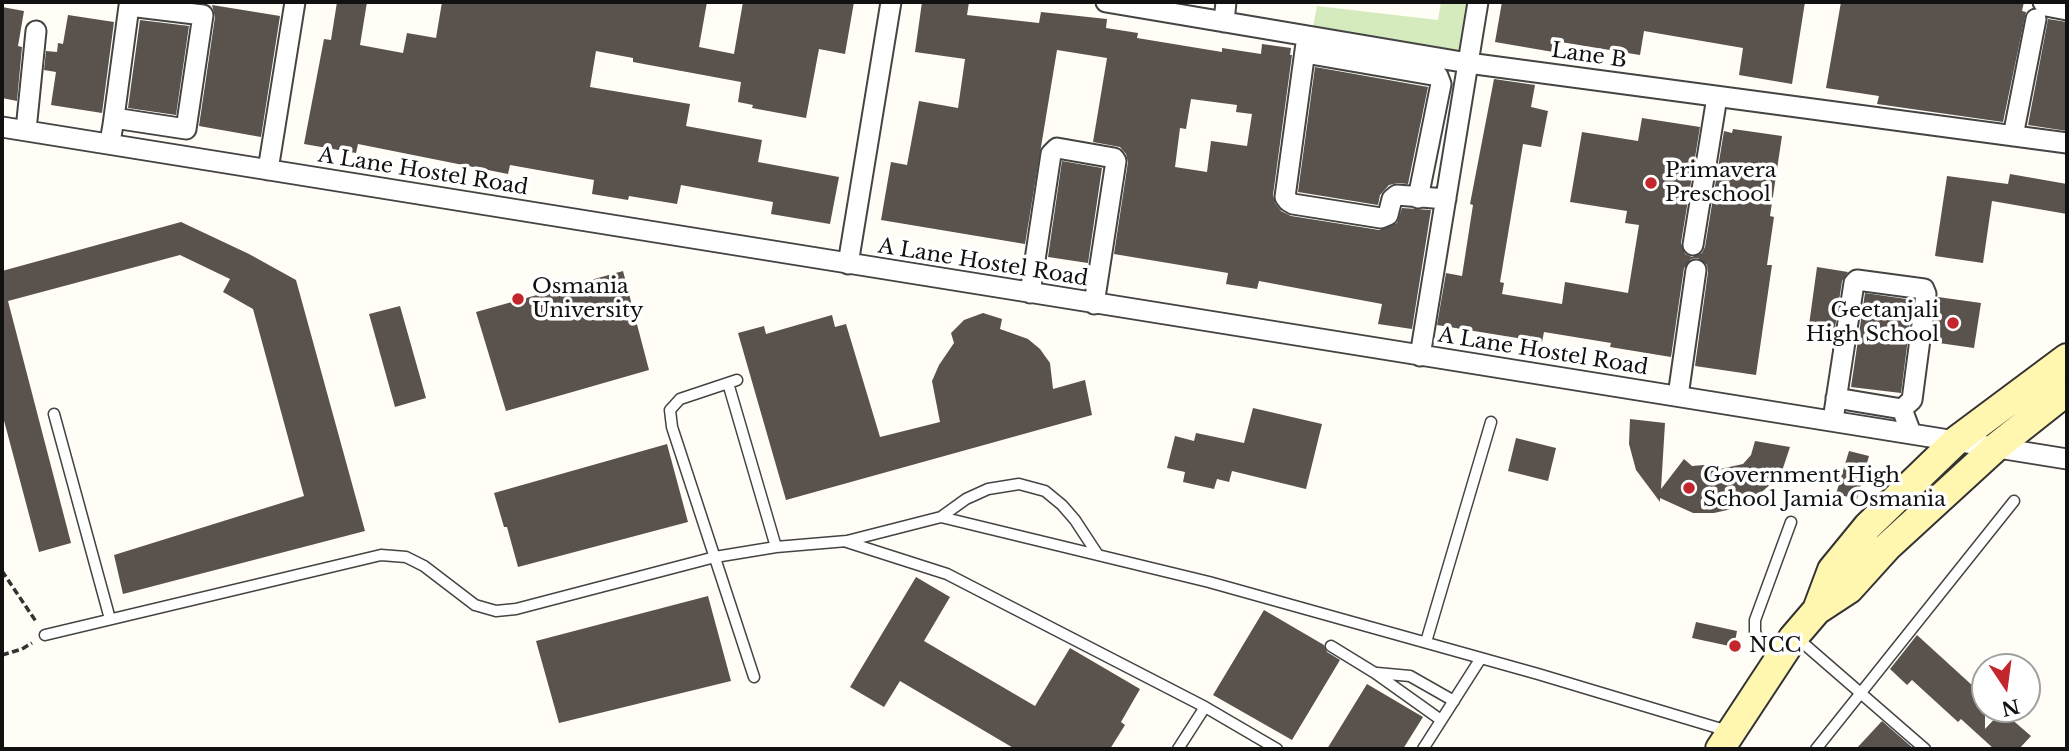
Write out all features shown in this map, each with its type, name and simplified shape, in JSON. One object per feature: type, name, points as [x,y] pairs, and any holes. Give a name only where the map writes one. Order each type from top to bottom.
[{"type":"main road","points":[[1726,741],[1788,647],[1817,610],[1832,570],[1868,526],[1957,440],[2067,358]]},
{"type":"main road","points":[[1817,610],[1849,589],[1887,547],[1995,447],[2067,391]]},
{"type":"street","points":[[268,170],[295,2]]},
{"type":"street","points":[[848,264],[891,2]]},
{"type":"street","name":"Lane B","points":[[1106,2],[1160,6],[1306,44],[2067,143]]},
{"type":"street","points":[[1224,22],[1226,2]]},
{"type":"street","points":[[1420,356],[1478,2]]},
{"type":"street","points":[[110,142],[129,6],[203,15],[186,129],[114,118]]},
{"type":"street","points":[[2013,136],[2039,10],[2046,6],[2067,10]]},
{"type":"street","points":[[26,130],[36,31]]},
{"type":"street","points":[[1418,198],[1441,84],[1438,76],[1306,44],[1285,197],[1288,201],[1381,218],[1388,215],[1394,197],[1418,198],[1446,199]]},
{"type":"street","points":[[1693,245],[1717,97]]},
{"type":"street","name":"A Lane Hostel Road","points":[[2,127],[110,142],[1094,304],[2067,458]]},
{"type":"street","points":[[1030,293],[1051,154],[1057,148],[1114,158],[1116,161],[1094,304]]},
{"type":"street","points":[[1678,396],[1696,270]]},
{"type":"street","points":[[1833,420],[1854,283],[1857,280],[1924,289],[1926,294],[1912,400],[1902,409]]},
{"type":"street","points":[[1836,398],[1902,409]]},
{"type":"street","points":[[1902,409],[1911,433]]},
{"type":"lane","points":[[754,677],[672,427],[670,410],[680,399],[733,381],[776,547]]},
{"type":"lane","points":[[54,414],[110,619]]},
{"type":"lane","points":[[1426,642],[1491,422]]},
{"type":"lane","points":[[44,635],[381,555],[406,557],[415,561],[475,605],[496,611],[516,610],[715,557],[776,547],[847,541],[941,517],[966,499],[988,489],[1019,484],[1045,491],[1062,505],[1098,555]]},
{"type":"lane","points":[[1815,749],[2014,501]]},
{"type":"lane","points":[[941,517],[1209,582],[1426,642],[1726,741]]},
{"type":"lane","points":[[1791,522],[1755,620],[1755,632],[1761,645],[1788,647],[1860,693],[1925,749]]},
{"type":"lane","points":[[847,541],[947,574],[1205,707],[1277,749]]},
{"type":"lane","points":[[1331,646],[1375,673],[1441,720]]},
{"type":"lane","points":[[1423,749],[1481,658]]},
{"type":"lane","points":[[1375,673],[1416,678],[1454,701]]},
{"type":"lane","points":[[1178,749],[1205,707]]},
{"type":"path","points":[[2,571],[44,635],[22,649],[2,655]]},
{"type":"green space","points":[[1441,2],[1470,2],[1463,51],[1313,27],[1317,6],[1438,20]]},
{"type":"building","points":[[337,2],[367,2],[360,45],[403,53],[407,33],[436,38],[442,2],[707,2],[699,47],[734,54],[743,2],[854,2],[845,54],[819,49],[806,118],[752,108],[753,105],[738,102],[741,82],[633,62],[633,58],[596,51],[590,87],[690,104],[686,126],[762,140],[758,162],[839,177],[830,224],[771,214],[773,202],[681,185],[677,204],[629,196],[628,200],[592,194],[594,180],[510,165],[508,174],[358,144],[356,153],[304,144],[324,39],[331,40]]},
{"type":"building","points":[[922,2],[969,2],[967,15],[1039,23],[1041,12],[1107,19],[1106,28],[1138,33],[1137,38],[1222,52],[1222,48],[1261,54],[1262,44],[1291,48],[1273,195],[1275,203],[1281,211],[1291,216],[1379,230],[1397,223],[1402,208],[1431,210],[1412,329],[1378,324],[1382,304],[1259,281],[1257,289],[1226,284],[1228,273],[1114,254],[1128,162],[1120,147],[1093,142],[1107,58],[1057,50],[1025,244],[881,220],[891,162],[907,165],[919,101],[958,108],[965,59],[915,52]],"holes":[[[1191,99],[1237,105],[1236,112],[1252,114],[1247,146],[1211,141],[1207,172],[1175,167],[1180,128],[1186,129]]]},
{"type":"building","points":[[1502,2],[1805,2],[1792,84],[1739,75],[1743,48],[1644,31],[1640,55],[1561,42],[1559,53],[1495,42]]},
{"type":"building","points":[[1841,2],[2024,2],[2022,11],[2026,12],[2003,122],[1877,104],[1879,96],[1826,88]]},
{"type":"building","points":[[212,5],[280,16],[261,137],[199,126],[215,17]]},
{"type":"building","points":[[2,7],[24,11],[18,46],[22,47],[17,101],[2,98]]},
{"type":"building","points":[[68,15],[114,22],[102,113],[51,105],[56,72],[44,70],[46,51],[57,52],[58,43],[63,44]]},
{"type":"building","points":[[2048,19],[2067,22],[2067,131],[2028,125]]},
{"type":"building","points":[[140,20],[189,26],[176,115],[128,108]]},
{"type":"building","points":[[1315,67],[1428,87],[1408,184],[1389,185],[1380,195],[1378,205],[1298,192]]},
{"type":"building","points":[[1494,79],[1535,85],[1531,107],[1548,111],[1541,147],[1523,144],[1500,282],[1504,283],[1502,294],[1562,304],[1565,282],[1628,293],[1639,225],[1625,223],[1627,211],[1570,202],[1582,132],[1638,141],[1642,118],[1700,127],[1681,243],[1685,254],[1692,257],[1702,253],[1705,247],[1724,131],[1732,133],[1733,129],[1782,136],[1770,216],[1774,217],[1767,265],[1772,265],[1756,375],[1695,366],[1708,272],[1707,265],[1698,258],[1691,259],[1684,268],[1671,357],[1610,347],[1611,343],[1544,332],[1542,342],[1437,325],[1446,273],[1462,276],[1473,205],[1470,204]]},
{"type":"building","points":[[1062,161],[1102,168],[1088,263],[1048,257]]},
{"type":"building","points":[[2010,174],[2067,184],[2067,214],[1992,201],[1983,263],[1935,256],[1947,176],[2008,184]]},
{"type":"building","points":[[181,222],[296,280],[365,531],[123,594],[114,555],[304,496],[253,309],[223,292],[230,279],[180,255],[8,301],[71,543],[39,552],[2,413],[2,271]]},
{"type":"building","points":[[1817,267],[1848,272],[1842,281],[1835,328],[1809,325]]},
{"type":"building","points":[[623,271],[649,370],[506,411],[476,312]]},
{"type":"building","points":[[1865,293],[1913,300],[1901,393],[1851,387]]},
{"type":"building","points":[[1938,297],[1981,303],[1974,348],[1932,342]]},
{"type":"building","points":[[400,306],[426,398],[395,407],[369,314]]},
{"type":"building","points":[[983,313],[1002,319],[1000,329],[1028,339],[1040,349],[1050,363],[1053,389],[1085,380],[1092,415],[786,500],[738,333],[764,326],[766,334],[832,315],[835,327],[846,324],[880,437],[940,422],[932,381],[954,343],[951,333],[964,320]]},
{"type":"building","points":[[1253,408],[1322,424],[1306,489],[1232,471],[1229,482],[1217,479],[1214,489],[1183,482],[1185,472],[1167,468],[1175,436],[1194,441],[1196,433],[1244,443]]},
{"type":"building","points":[[1630,419],[1665,423],[1661,489],[1684,459],[1692,466],[1704,465],[1715,470],[1743,464],[1751,455],[1755,441],[1790,447],[1783,468],[1772,483],[1755,498],[1736,508],[1714,513],[1693,513],[1660,498],[1660,502],[1636,470],[1629,444]]},
{"type":"building","points":[[1516,438],[1556,448],[1548,481],[1508,471]]},
{"type":"building","points":[[667,444],[688,522],[518,567],[494,493]]},
{"type":"building","points":[[1849,451],[1869,456],[1857,499],[1836,494]]},
{"type":"building","points":[[916,577],[950,597],[924,641],[1035,706],[1070,648],[1140,689],[1121,722],[1125,725],[1110,749],[1015,749],[900,681],[884,707],[850,687]]},
{"type":"building","points":[[708,596],[731,681],[559,723],[536,641]]},
{"type":"building","points":[[1264,610],[1324,645],[1327,652],[1340,660],[1292,740],[1213,695]]},
{"type":"building","points":[[1696,622],[1737,631],[1734,647],[1692,638]]},
{"type":"building","points":[[1917,635],[1971,684],[1971,723],[1985,723],[1985,729],[1991,723],[2016,723],[2031,736],[2019,749],[1994,749],[1961,719],[1958,722],[1912,680],[1907,685],[1890,669]]},
{"type":"building","points":[[1367,684],[1423,717],[1403,749],[1327,749]]},
{"type":"building","points":[[1882,721],[1914,749],[1856,749]]},
{"type":"place","name":"Primavera Preschool","points":[[1651,183]]},
{"type":"place","name":"Osmania University","points":[[518,299]]},
{"type":"place","name":"Geetanjali High School","points":[[1953,323]]},
{"type":"place","name":"Government High School Jamia Osmania","points":[[1689,488]]},
{"type":"place","name":"NCC","points":[[1735,646]]}]
